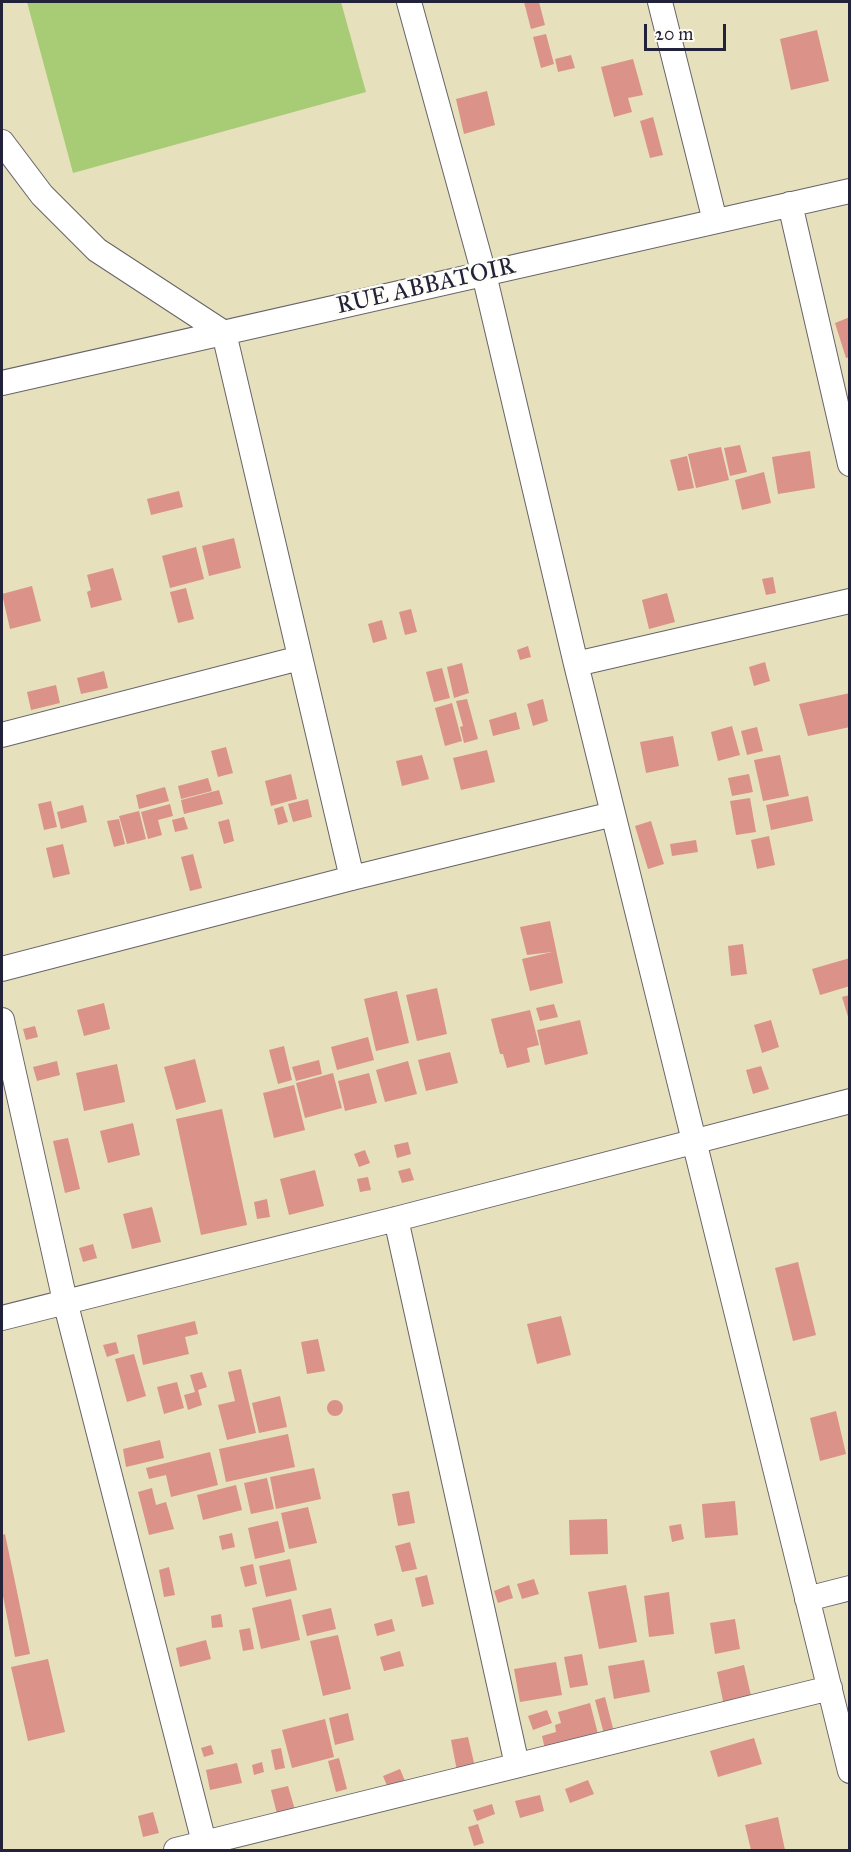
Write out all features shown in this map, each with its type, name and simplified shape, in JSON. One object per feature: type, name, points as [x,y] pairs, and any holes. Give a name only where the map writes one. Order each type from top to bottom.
[{"type":"street","points":[[409,2],[484,274],[576,664],[849,1771]]},
{"type":"street","points":[[660,2],[715,221]]},
{"type":"street","points":[[2,142],[42,195],[97,250],[224,333],[352,878]]},
{"type":"street","name":"RUE ABBATOIR","points":[[2,383],[849,191]]},
{"type":"street","points":[[790,204],[849,464]]},
{"type":"street","points":[[576,664],[849,601]]},
{"type":"street","points":[[2,735],[300,658]]},
{"type":"street","points":[[2,969],[352,878],[613,814]]},
{"type":"street","points":[[2,1020],[66,1301],[205,1847]]},
{"type":"street","points":[[2,1318],[694,1143],[849,1101]]},
{"type":"street","points":[[396,1219],[517,1766]]},
{"type":"street","points":[[807,1599],[849,1588]]},
{"type":"street","points":[[176,1851],[205,1847],[830,1688]]},
{"type":"green space","points":[[27,2],[341,2],[366,92],[73,173]]},
{"type":"building","points":[[524,2],[539,2],[545,25],[531,29]]},
{"type":"building","points":[[817,30],[829,81],[791,90],[780,39]]},
{"type":"building","points":[[546,34],[554,64],[541,68],[533,37]]},
{"type":"building","points":[[571,55],[575,68],[558,72],[555,59]]},
{"type":"building","points":[[633,59],[643,95],[628,98],[632,112],[614,117],[601,67]]},
{"type":"building","points":[[487,91],[495,125],[464,134],[456,99]]},
{"type":"building","points":[[653,117],[663,155],[650,158],[640,121]]},
{"type":"building","points":[[850,317],[850,357],[846,358],[835,323]]},
{"type":"building","points":[[740,445],[747,472],[730,476],[724,448]]},
{"type":"building","points":[[721,447],[729,480],[696,488],[688,454]]},
{"type":"building","points":[[810,451],[815,488],[778,494],[772,457]]},
{"type":"building","points":[[687,456],[694,488],[678,491],[670,460]]},
{"type":"building","points":[[764,472],[771,503],[742,510],[735,480]]},
{"type":"building","points":[[179,491],[183,507],[151,515],[147,499]]},
{"type":"building","points":[[234,538],[241,568],[209,576],[202,546]]},
{"type":"building","points":[[196,547],[204,579],[170,588],[162,556]]},
{"type":"building","points":[[113,568],[122,600],[91,608],[87,592],[91,590],[87,575]]},
{"type":"building","points":[[773,577],[776,593],[766,595],[762,579]]},
{"type":"building","points":[[32,586],[41,621],[10,629],[2,594]]},
{"type":"building","points":[[186,588],[194,619],[178,623],[170,592]]},
{"type":"building","points":[[667,593],[675,622],[649,629],[642,600]]},
{"type":"building","points":[[411,609],[417,632],[405,635],[399,612]]},
{"type":"building","points":[[382,620],[387,639],[373,643],[368,624]]},
{"type":"building","points":[[528,646],[531,657],[520,660],[517,650]]},
{"type":"building","points":[[765,662],[770,681],[754,686],[749,667]]},
{"type":"building","points":[[462,663],[469,693],[454,698],[447,667]]},
{"type":"building","points":[[442,668],[450,698],[434,702],[426,672]]},
{"type":"building","points":[[104,671],[108,688],[81,694],[77,678]]},
{"type":"building","points":[[56,685],[60,703],[31,710],[27,692]]},
{"type":"building","points":[[850,693],[850,727],[808,736],[799,704]]},
{"type":"building","points":[[467,699],[478,739],[464,743],[460,727],[463,726],[456,701]]},
{"type":"building","points":[[543,699],[548,721],[533,726],[527,704]]},
{"type":"building","points":[[452,703],[462,741],[445,746],[435,708]]},
{"type":"building","points":[[516,712],[520,729],[493,736],[489,720]]},
{"type":"building","points":[[732,726],[740,755],[718,761],[711,732]]},
{"type":"building","points":[[757,727],[763,751],[747,755],[741,731]]},
{"type":"building","points":[[673,736],[679,766],[646,773],[640,742]]},
{"type":"building","points":[[226,747],[233,773],[218,777],[211,751]]},
{"type":"building","points":[[487,750],[495,782],[461,790],[453,758]]},
{"type":"building","points":[[422,755],[429,779],[402,786],[396,761]]},
{"type":"building","points":[[780,755],[789,796],[763,801],[754,760]]},
{"type":"building","points":[[291,774],[297,799],[271,806],[265,781]]},
{"type":"building","points":[[749,774],[753,792],[732,796],[728,778]]},
{"type":"building","points":[[208,778],[212,791],[181,799],[178,786]]},
{"type":"building","points":[[165,787],[169,801],[139,809],[136,795]]},
{"type":"building","points":[[219,790],[223,804],[184,814],[181,800]]},
{"type":"building","points":[[808,796],[813,821],[771,830],[766,805]]},
{"type":"building","points":[[750,798],[756,832],[736,835],[730,801]]},
{"type":"building","points":[[308,799],[312,817],[293,822],[288,804]]},
{"type":"building","points":[[51,801],[57,827],[44,830],[38,804]]},
{"type":"building","points":[[170,804],[173,816],[158,820],[162,835],[148,839],[141,812]]},
{"type":"building","points":[[83,805],[87,822],[61,829],[57,812]]},
{"type":"building","points":[[283,806],[288,822],[278,825],[274,809]]},
{"type":"building","points":[[139,811],[146,839],[127,844],[119,816]]},
{"type":"building","points":[[184,817],[188,829],[175,832],[172,820]]},
{"type":"building","points":[[119,819],[125,844],[114,847],[107,821]]},
{"type":"building","points":[[229,819],[234,841],[224,844],[218,822]]},
{"type":"building","points":[[651,821],[664,864],[648,869],[635,826]]},
{"type":"building","points":[[769,836],[775,865],[757,869],[751,840]]},
{"type":"building","points":[[696,840],[698,852],[672,856],[670,844]]},
{"type":"building","points":[[63,844],[70,874],[53,878],[46,848]]},
{"type":"building","points":[[193,854],[202,888],[190,891],[181,857]]},
{"type":"building","points":[[550,921],[563,983],[530,991],[522,959],[552,952],[527,955],[520,927]]},
{"type":"building","points":[[743,944],[747,974],[731,976],[728,946]]},
{"type":"building","points":[[850,958],[850,986],[820,995],[812,969]]},
{"type":"building","points":[[437,988],[447,1034],[417,1041],[406,995]]},
{"type":"building","points":[[397,991],[409,1043],[376,1051],[364,999]]},
{"type":"building","points":[[850,995],[850,1020],[849,1020],[842,997]]},
{"type":"building","points":[[104,1003],[110,1029],[84,1036],[77,1010]]},
{"type":"building","points":[[554,1004],[558,1017],[540,1021],[536,1008]]},
{"type":"building","points":[[530,1010],[539,1045],[527,1048],[530,1062],[507,1068],[503,1054],[500,1054],[491,1019]]},
{"type":"building","points":[[580,1020],[588,1054],[545,1065],[537,1030]]},
{"type":"building","points":[[771,1020],[779,1047],[762,1053],[754,1025]]},
{"type":"building","points":[[35,1026],[38,1037],[26,1040],[23,1029]]},
{"type":"building","points":[[368,1037],[374,1060],[337,1070],[331,1047]]},
{"type":"building","points":[[284,1046],[292,1080],[278,1084],[269,1050]]},
{"type":"building","points":[[450,1052],[458,1083],[426,1091],[418,1060]]},
{"type":"building","points":[[195,1059],[206,1102],[176,1110],[164,1067]]},
{"type":"building","points":[[319,1060],[322,1074],[296,1081],[292,1067]]},
{"type":"building","points":[[57,1061],[60,1075],[37,1081],[33,1067]]},
{"type":"building","points":[[408,1061],[417,1094],[385,1102],[376,1070]]},
{"type":"building","points":[[117,1064],[125,1102],[84,1111],[76,1073]]},
{"type":"building","points":[[761,1066],[769,1089],[753,1094],[746,1070]]},
{"type":"building","points":[[333,1073],[342,1108],[305,1118],[296,1083]]},
{"type":"building","points":[[369,1073],[377,1103],[345,1111],[338,1081]]},
{"type":"building","points":[[294,1085],[305,1130],[274,1138],[263,1093]]},
{"type":"building","points":[[222,1109],[247,1225],[201,1235],[176,1119]]},
{"type":"building","points":[[133,1123],[140,1155],[108,1163],[100,1131]]},
{"type":"building","points":[[68,1138],[80,1189],[65,1193],[53,1141]]},
{"type":"building","points":[[408,1142],[411,1154],[397,1158],[394,1145]]},
{"type":"building","points":[[365,1150],[370,1163],[359,1167],[354,1154]]},
{"type":"building","points":[[410,1168],[414,1180],[402,1183],[398,1171]]},
{"type":"building","points":[[315,1170],[324,1206],[289,1215],[280,1179]]},
{"type":"building","points":[[368,1177],[371,1190],[360,1192],[357,1179]]},
{"type":"building","points":[[267,1199],[270,1217],[257,1219],[254,1202]]},
{"type":"building","points":[[152,1207],[161,1242],[132,1249],[123,1214]]},
{"type":"building","points":[[93,1244],[97,1258],[83,1262],[79,1248]]},
{"type":"building","points":[[798,1262],[816,1335],[793,1341],[775,1268]]},
{"type":"building","points":[[561,1316],[571,1355],[537,1364],[527,1324]]},
{"type":"building","points":[[195,1321],[198,1334],[185,1337],[189,1354],[143,1365],[137,1335]]},
{"type":"building","points":[[318,1339],[325,1371],[307,1374],[301,1342]]},
{"type":"building","points":[[116,1342],[119,1353],[107,1357],[103,1345]]},
{"type":"building","points":[[134,1354],[146,1396],[127,1402],[115,1359]]},
{"type":"building","points":[[241,1369],[256,1433],[227,1440],[218,1405],[235,1401],[228,1372]]},
{"type":"building","points":[[202,1372],[207,1387],[198,1390],[202,1405],[188,1410],[184,1395],[195,1392],[190,1375]]},
{"type":"building","points":[[177,1382],[184,1408],[164,1414],[157,1387]]},
{"type":"building","points":[[280,1396],[287,1427],[259,1433],[252,1403]]},
{"type":"building","points":[[332,1400],[338,1400],[343,1408],[341,1414],[332,1416],[327,1411],[327,1405]]},
{"type":"building","points":[[836,1411],[846,1454],[820,1461],[810,1418]]},
{"type":"building","points":[[288,1434],[295,1467],[226,1482],[219,1449]]},
{"type":"building","points":[[160,1440],[164,1458],[126,1467],[123,1449]]},
{"type":"building","points":[[210,1452],[218,1485],[171,1497],[166,1475],[149,1479],[146,1468]]},
{"type":"building","points":[[314,1468],[321,1499],[276,1509],[270,1477]]},
{"type":"building","points":[[267,1478],[274,1509],[251,1514],[244,1483]]},
{"type":"building","points":[[236,1485],[242,1510],[203,1520],[197,1495]]},
{"type":"building","points":[[152,1488],[156,1505],[166,1502],[174,1529],[149,1535],[138,1492]]},
{"type":"building","points":[[409,1491],[415,1523],[398,1526],[392,1494]]},
{"type":"building","points":[[735,1501],[738,1535],[705,1538],[702,1504]]},
{"type":"building","points":[[308,1507],[317,1543],[289,1549],[281,1513]]},
{"type":"building","points":[[607,1519],[608,1554],[570,1555],[569,1520]]},
{"type":"building","points":[[278,1521],[285,1552],[255,1559],[248,1528]]},
{"type":"building","points":[[681,1524],[684,1539],[672,1542],[669,1526]]},
{"type":"building","points":[[232,1533],[235,1547],[222,1550],[219,1536]]},
{"type":"building","points":[[5,1534],[30,1654],[15,1657],[2,1591],[2,1535]]},
{"type":"building","points":[[410,1542],[417,1569],[402,1572],[395,1546]]},
{"type":"building","points":[[290,1559],[297,1590],[266,1597],[259,1566]]},
{"type":"building","points":[[253,1564],[257,1584],[245,1587],[240,1567]]},
{"type":"building","points":[[169,1567],[175,1595],[164,1597],[159,1570]]},
{"type":"building","points":[[427,1575],[434,1604],[422,1607],[415,1578]]},
{"type":"building","points":[[534,1579],[539,1594],[522,1599],[517,1584]]},
{"type":"building","points":[[509,1585],[513,1598],[498,1603],[494,1591]]},
{"type":"building","points":[[626,1585],[637,1642],[599,1649],[588,1592]]},
{"type":"building","points":[[669,1592],[674,1634],[649,1637],[644,1596]]},
{"type":"building","points":[[291,1599],[300,1640],[261,1649],[252,1608]]},
{"type":"building","points":[[331,1608],[336,1629],[307,1636],[302,1615]]},
{"type":"building","points":[[221,1614],[223,1627],[212,1628],[211,1616]]},
{"type":"building","points":[[392,1619],[395,1631],[377,1636],[374,1624]]},
{"type":"building","points":[[735,1619],[740,1649],[715,1654],[710,1623]]},
{"type":"building","points":[[250,1628],[254,1649],[243,1651],[239,1630]]},
{"type":"building","points":[[338,1635],[351,1689],[323,1696],[310,1641]]},
{"type":"building","points":[[206,1640],[211,1659],[180,1667],[176,1648]]},
{"type":"building","points":[[400,1651],[404,1666],[384,1671],[380,1657]]},
{"type":"building","points":[[582,1654],[588,1685],[570,1688],[564,1657]]},
{"type":"building","points":[[48,1659],[65,1732],[28,1741],[11,1667]]},
{"type":"building","points":[[644,1660],[650,1692],[614,1699],[608,1666]]},
{"type":"building","points":[[556,1662],[562,1695],[520,1702],[514,1669]]},
{"type":"building","points":[[744,1665],[752,1700],[724,1706],[717,1672]]},
{"type":"building","points":[[605,1697],[614,1732],[604,1734],[595,1700]]},
{"type":"building","points":[[590,1703],[598,1734],[545,1749],[542,1736],[556,1732],[555,1725],[561,1723],[558,1712]]},
{"type":"building","points":[[547,1710],[552,1723],[533,1730],[528,1716]]},
{"type":"building","points":[[348,1713],[354,1740],[335,1745],[329,1718]]},
{"type":"building","points":[[325,1719],[334,1757],[292,1768],[282,1730]]},
{"type":"building","points":[[468,1737],[475,1767],[457,1771],[451,1740]]},
{"type":"building","points":[[754,1738],[762,1764],[718,1777],[710,1751]]},
{"type":"building","points":[[211,1745],[214,1754],[204,1757],[201,1748]]},
{"type":"building","points":[[281,1748],[285,1768],[275,1770],[271,1750]]},
{"type":"building","points":[[339,1758],[347,1789],[336,1792],[328,1761]]},
{"type":"building","points":[[262,1762],[264,1772],[254,1775],[252,1765]]},
{"type":"building","points":[[237,1763],[242,1783],[210,1790],[206,1770]]},
{"type":"building","points":[[400,1769],[405,1781],[388,1788],[383,1776]]},
{"type":"building","points":[[588,1780],[594,1794],[570,1803],[565,1789]]},
{"type":"building","points":[[288,1786],[295,1810],[277,1814],[271,1790]]},
{"type":"building","points":[[540,1795],[544,1811],[520,1818],[515,1801]]},
{"type":"building","points":[[492,1804],[495,1814],[477,1821],[473,1810]]},
{"type":"building","points":[[153,1812],[159,1833],[143,1837],[138,1816]]},
{"type":"building","points":[[778,1817],[785,1850],[751,1850],[745,1825]]},
{"type":"building","points":[[478,1824],[484,1843],[474,1846],[468,1827]]}]
